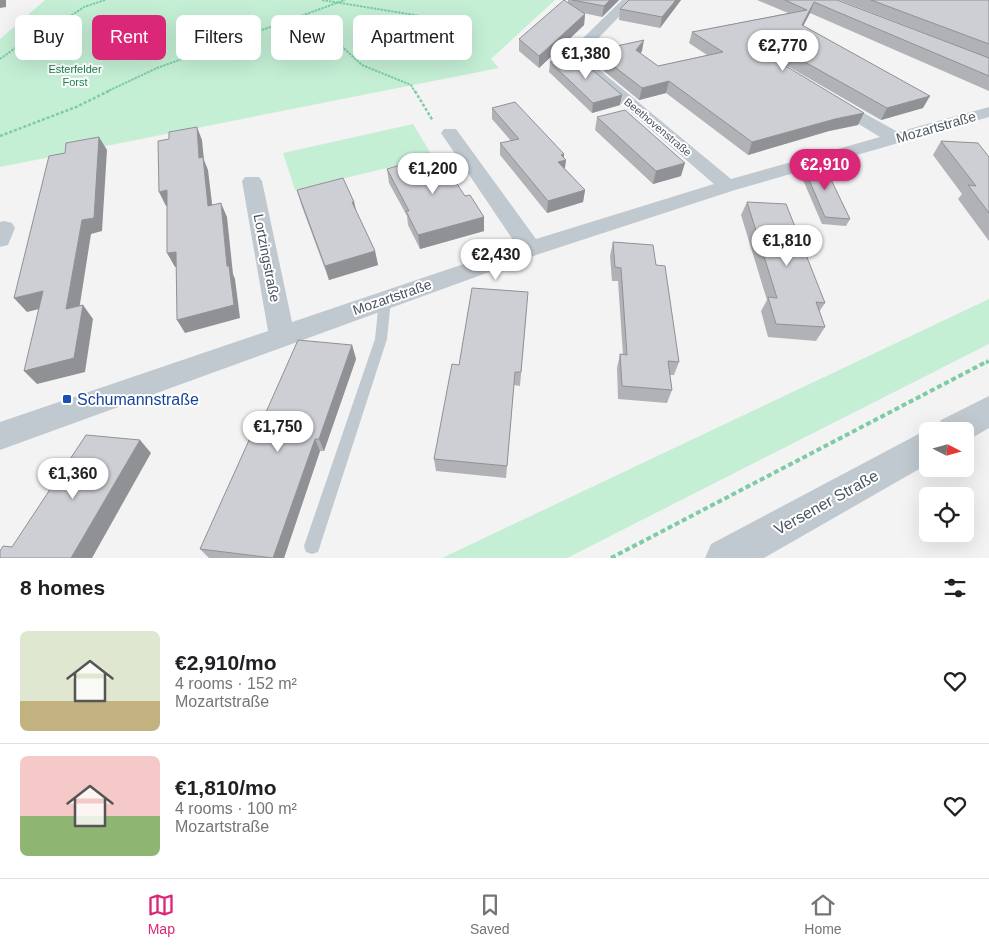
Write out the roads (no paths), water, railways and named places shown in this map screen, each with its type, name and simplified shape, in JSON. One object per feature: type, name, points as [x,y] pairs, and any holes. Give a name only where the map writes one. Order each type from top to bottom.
[{"type":"street","name":"Beethovenstraße","points":[[628,0],[582,47],[580,57],[583,64],[728,186]]},
{"type":"street","points":[[824,95],[896,139]]},
{"type":"street","name":"Mozartstraße","points":[[0,436],[531,248],[728,186],[989,112]]},
{"type":"street","points":[[450,133],[531,248]]},
{"type":"street","name":"Lortzingstraße","points":[[252,181],[282,336]]},
{"type":"street","points":[[969,422],[989,411]]},
{"type":"street","name":"Versener Straße","points":[[725,558],[919,451]]},
{"type":"lane","points":[[312,546],[381,340],[385,300]]},
{"type":"place","name":"Schumannstraße","points":[[67,399]]},
{"type":"park label","name":"Esterfelder Forst","points":[[75,75]]}]
